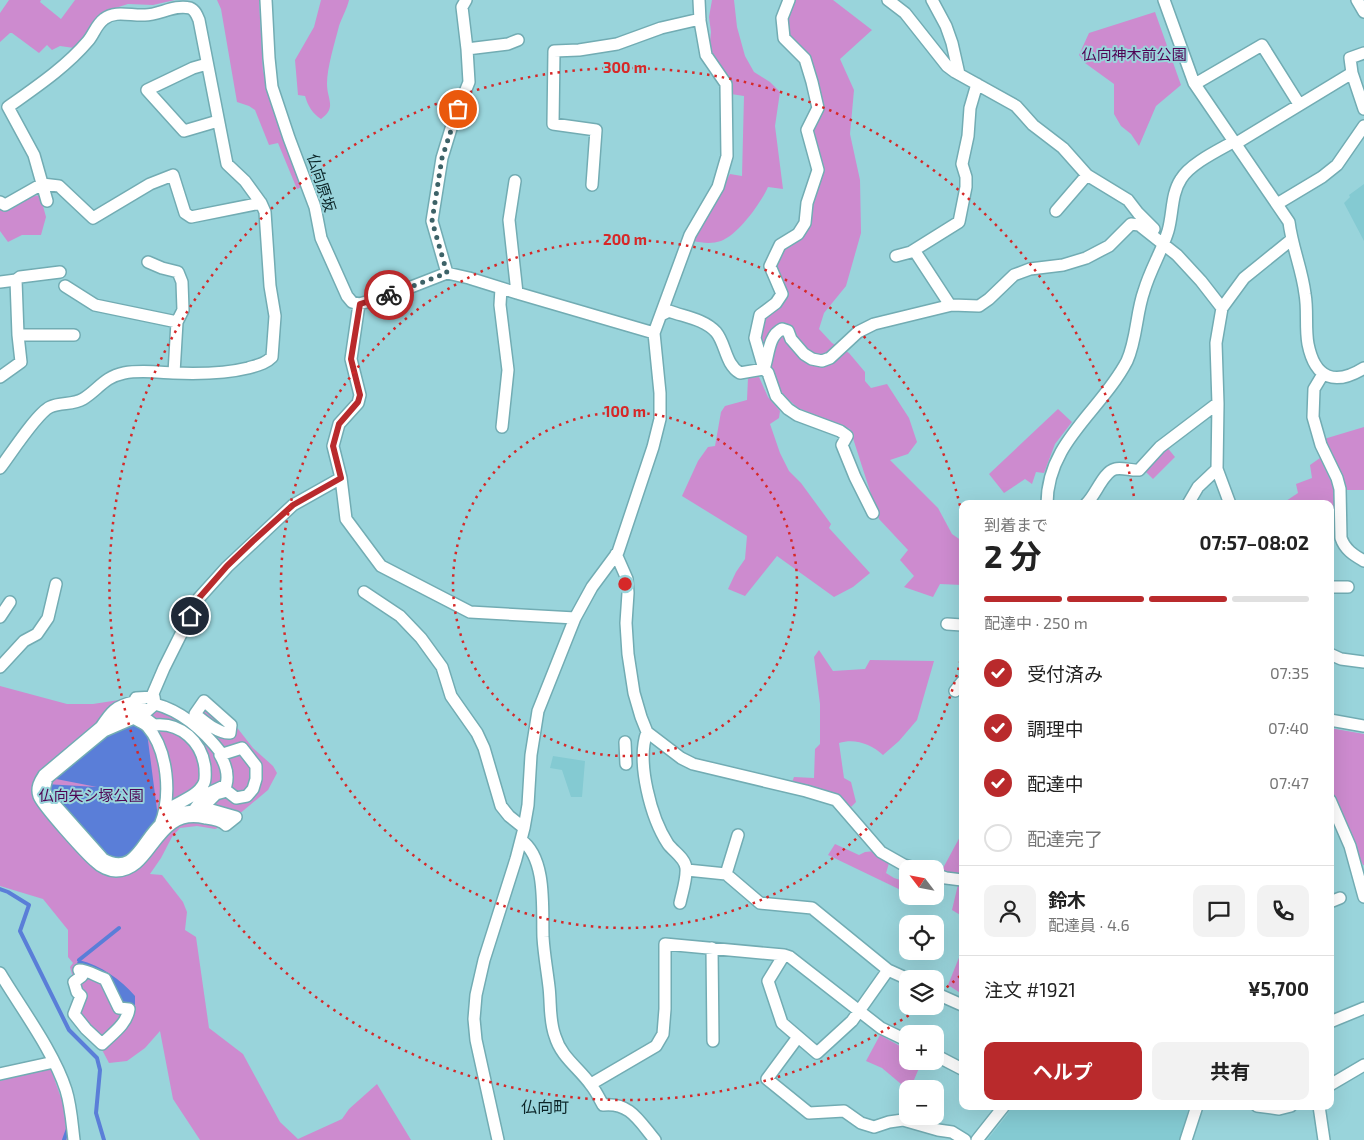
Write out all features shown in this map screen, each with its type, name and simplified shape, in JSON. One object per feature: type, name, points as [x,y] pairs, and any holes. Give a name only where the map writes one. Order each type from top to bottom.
[{"type":"street","name":"仏向原坂","points":[[266,0],[268,58],[272,87],[289,138],[316,207],[321,238],[347,296],[352,302],[360,304]]},
{"type":"street","points":[[447,273],[432,221],[442,158],[452,125],[469,82],[468,48],[462,7],[466,0]]},
{"type":"street","points":[[498,1140],[476,1040],[474,1019],[476,995],[484,960],[522,840],[528,805],[531,755],[538,711],[575,618],[592,587],[616,554],[653,447],[660,419],[660,393],[654,333],[690,235],[718,187],[727,156],[726,84],[706,55],[699,0]]},
{"type":"street","points":[[788,0],[782,18],[784,38],[806,59],[818,108],[806,130],[818,170],[807,203],[805,222],[798,234],[780,245],[770,266],[782,294],[776,303],[760,315],[755,338],[764,369],[768,373],[776,396],[788,409],[796,415],[840,431],[847,436],[842,445],[873,513]]},
{"type":"street","points":[[888,0],[904,14],[947,66],[1016,106],[1033,125],[1063,148],[1087,175],[1128,200],[1138,213],[1157,231],[1164,243]]},
{"type":"street","points":[[932,0],[946,26],[959,74]]},
{"type":"street","points":[[1164,0],[1195,84],[1289,222],[1291,240],[1306,294],[1308,344],[1317,366],[1323,374],[1340,378],[1349,376],[1364,368]]},
{"type":"street","points":[[1357,0],[1364,12]]},
{"type":"street","points":[[0,468],[46,409],[52,406],[76,403],[85,398],[107,379],[122,373],[143,370],[174,373],[232,372],[266,363],[272,357],[275,316],[270,286],[264,212],[261,203],[245,181],[227,164],[199,20],[195,11],[190,8],[180,7],[147,15],[113,14],[98,25],[89,40],[63,65],[8,107],[34,155],[47,200]]},
{"type":"street","points":[[592,185],[596,130],[552,124],[554,51],[579,50],[617,44],[661,28],[700,19]]},
{"type":"street","points":[[468,48],[508,44],[518,40]]},
{"type":"street","points":[[1195,84],[1262,45],[1298,104]]},
{"type":"street","points":[[1364,53],[1350,58],[1352,74],[1364,109]]},
{"type":"street","points":[[207,64],[193,68],[147,90],[184,131],[218,121]]},
{"type":"street","points":[[1047,500],[1048,485],[1053,467],[1062,448],[1116,379],[1127,360],[1131,350],[1144,290],[1164,243],[1175,192],[1181,179],[1193,167],[1352,74]]},
{"type":"street","points":[[896,256],[914,250],[959,222],[966,186],[966,177],[962,164],[968,136],[970,108],[978,84]]},
{"type":"street","points":[[1277,204],[1338,165],[1364,126]]},
{"type":"street","points":[[0,202],[5,205],[42,184],[59,186],[93,218],[150,184],[173,175],[185,213],[191,218],[261,203]]},
{"type":"street","points":[[1056,211],[1087,175]]},
{"type":"street","points":[[515,180],[509,220],[517,293]]},
{"type":"street","points":[[764,369],[771,341],[776,332],[782,329],[788,331],[791,339],[804,354],[812,360],[822,361],[830,358],[858,332],[874,324],[950,305],[979,306],[1014,275],[1030,269],[1063,265],[1086,258],[1109,246],[1131,224],[1139,225],[1164,243],[1201,281],[1222,308]]},
{"type":"street","points":[[1229,500],[1217,469],[1218,403],[1216,343],[1222,308],[1244,278],[1291,240]]},
{"type":"street","points":[[914,250],[950,305]]},
{"type":"street","points":[[148,262],[178,272],[182,282],[183,310],[178,322],[174,373]]},
{"type":"street","points":[[0,282],[16,280],[20,277],[60,272]]},
{"type":"street","points":[[575,618],[470,612],[381,566],[346,519],[341,478],[333,446],[339,424],[358,402],[360,395],[351,359],[360,304],[388,296],[447,273],[654,333]]},
{"type":"street","points":[[0,377],[21,362],[16,280]]},
{"type":"street","points":[[65,286],[95,305],[178,322]]},
{"type":"street","points":[[501,288],[500,305],[508,370],[502,427]]},
{"type":"street","points":[[661,314],[669,311],[708,325],[717,334],[732,366],[740,372],[764,369]]},
{"type":"street","points":[[18,336],[74,334]]},
{"type":"street","points":[[1323,374],[1314,389],[1313,417],[1315,428],[1340,489],[1341,538],[1343,545],[1364,561]]},
{"type":"street","points":[[1091,500],[1106,474],[1115,469],[1139,470],[1160,447],[1218,403]]},
{"type":"street","points":[[1190,500],[1198,487],[1217,469]]},
{"type":"street","points":[[153,700],[164,668],[199,598],[227,566],[293,505],[341,478]]},
{"type":"street","points":[[616,554],[627,579],[626,623],[634,693],[647,732],[681,758],[693,764],[836,800],[848,811],[881,852],[899,862]]},
{"type":"street","points":[[0,667],[24,641],[37,634],[48,618],[56,584]]},
{"type":"street","points":[[1334,587],[1348,587]]},
{"type":"street","points":[[364,592],[400,616],[421,638],[442,667],[451,696],[477,733],[484,748],[501,806],[509,816],[524,828]]},
{"type":"street","points":[[0,617],[10,602]]},
{"type":"street","points":[[947,624],[959,625]]},
{"type":"street","points":[[1334,656],[1341,659],[1364,662]]},
{"type":"street","points":[[104,727],[108,715],[119,705],[134,702],[136,698],[154,697],[153,700],[191,722],[214,744],[222,754],[220,755],[227,768],[228,778],[226,785],[205,795],[190,811]]},
{"type":"street","points":[[170,818],[167,815],[170,808],[198,792],[204,785],[206,780],[205,770],[200,748],[190,736],[174,726],[154,725],[137,714],[130,714],[104,727],[44,775],[39,782],[39,797],[60,823],[95,862],[103,868],[115,871],[126,870],[135,864],[142,858],[160,833],[177,821],[198,816],[223,822],[226,825],[236,816],[226,807],[190,811]]},
{"type":"street","points":[[160,825],[166,800],[167,783],[164,764],[154,737],[146,724],[134,718],[104,727],[47,778],[44,790],[47,796],[103,859],[112,864],[121,865],[131,860],[143,848],[160,825],[170,818],[204,806],[216,794],[227,791],[236,798],[247,796],[253,788],[256,779],[256,766],[242,748],[222,754]]},
{"type":"street","points":[[1334,721],[1364,726]]},
{"type":"street","points":[[647,732],[644,740],[644,752],[648,792],[652,810],[668,844],[684,861],[686,870],[680,903]]},
{"type":"street","points":[[626,753],[644,752]]},
{"type":"street","points":[[1334,809],[1350,846],[1361,896]]},
{"type":"street","points":[[726,874],[738,835]]},
{"type":"street","points":[[522,840],[530,846],[540,878],[543,940],[552,1023],[554,1036],[561,1052],[591,1084],[603,1104],[622,1105],[632,1113],[655,1140]]},
{"type":"street","points":[[686,870],[726,874],[760,903],[812,908],[888,970],[899,975]]},
{"type":"street","points":[[944,877],[959,880]]},
{"type":"street","points":[[591,1084],[656,1046],[663,1034],[665,944],[790,957],[881,1028],[899,1037]]},
{"type":"street","points":[[712,948],[713,1041]]},
{"type":"street","points":[[784,955],[768,980],[782,1023],[817,1053],[852,1021],[888,970]]},
{"type":"street","points":[[79,970],[86,970],[92,975],[104,979],[119,1008],[129,1009],[128,1014],[119,1028],[102,1044],[74,1014],[82,996],[77,992],[74,982],[82,976],[79,970]]},
{"type":"street","points":[[0,973],[54,1062],[66,1091],[74,1140]]},
{"type":"street","points":[[944,997],[959,1004]]},
{"type":"street","points":[[1334,1020],[1364,1008]]},
{"type":"street","points":[[798,1037],[767,1080],[809,1113],[844,1111],[861,1123],[874,1127],[903,1120],[952,1132],[965,1140]]},
{"type":"street","points":[[944,1060],[959,1067]]},
{"type":"street","points":[[0,1074],[54,1062]]},
{"type":"street","points":[[1334,1083],[1364,1065]]},
{"type":"street","points":[[977,1140],[1001,1110]]},
{"type":"street","points":[[1189,1137],[1195,1110]]},
{"type":"street","points":[[1320,1110],[1324,1140]]},
{"type":"shaded area","points":[[1364,184],[1364,241],[1344,203],[1350,197],[1349,195]]},
{"type":"shaded area","points":[[553,756],[585,761],[582,797],[571,797],[562,770],[550,768]]},
{"type":"shaded area","points":[[1010,1110],[1188,1110],[1180,1140],[987,1140]]},
{"type":"green space","points":[[9,0],[41,0],[40,2],[61,19],[75,0],[175,0],[153,5],[128,4],[106,11],[99,18],[91,35],[74,48],[60,46],[52,50],[47,45],[39,53],[12,33],[0,42],[0,13]]},
{"type":"green space","points":[[217,0],[259,0],[263,71],[302,187],[297,189],[278,143],[269,145],[255,110],[237,102],[221,9]]},
{"type":"green space","points":[[321,0],[349,0],[339,26],[328,70],[327,89],[330,107],[326,115],[321,119],[311,109],[305,96],[298,95],[295,60],[314,27]]},
{"type":"green space","points":[[712,0],[734,0],[737,27],[745,56],[754,72],[770,82],[780,92],[775,126],[783,189],[768,187],[755,210],[735,232],[721,241],[707,243],[693,241],[730,174],[742,176],[744,96],[731,94],[732,86],[709,51],[711,32],[709,17]]},
{"type":"green space","points":[[792,0],[833,0],[872,30],[840,59],[854,90],[850,134],[860,180],[861,233],[846,286],[824,313],[819,329],[832,343],[849,353],[865,372],[865,381],[871,388],[887,384],[909,418],[917,442],[908,454],[890,460],[938,508],[952,534],[959,539],[959,585],[940,584],[933,597],[904,587],[914,576],[900,560],[908,550],[879,519],[850,429],[798,408],[782,394],[759,339],[763,317],[779,306],[775,265],[783,248],[800,236],[822,170],[809,130],[821,108],[811,60],[787,37],[786,19]]},
{"type":"green space","name":"仏向神木前公園","points":[[1155,12],[1181,85],[1156,106],[1139,146],[1131,134],[1121,126],[1114,114],[1114,84],[1085,63],[1079,55],[1089,33]]},
{"type":"green space","points":[[40,195],[46,217],[41,235],[22,235],[8,242],[0,231],[0,208],[10,210],[30,197]]},
{"type":"green space","points":[[759,377],[768,397],[780,411],[779,418],[770,424],[780,453],[789,471],[801,483],[831,524],[829,528],[870,573],[853,587],[834,597],[777,556],[745,596],[728,589],[745,559],[747,536],[682,496],[698,461],[708,447],[715,446],[721,412],[725,406],[747,400],[748,378]]},
{"type":"green space","points":[[1058,409],[1072,422],[1055,444],[1044,473],[1036,472],[1032,484],[1025,479],[1004,493],[989,474]]},
{"type":"green space","points":[[1364,427],[1364,490],[1345,490],[1324,439]]},
{"type":"green space","points":[[1166,446],[1175,457],[1153,479],[1143,469]]},
{"type":"green space","points":[[1320,458],[1335,490],[1336,512],[1334,513],[1334,500],[1288,500],[1298,493],[1296,484],[1312,478],[1310,465]]},
{"type":"green space","points":[[819,650],[833,671],[865,669],[870,660],[934,661],[917,720],[899,741],[883,755],[862,743],[851,741],[839,743],[844,778],[851,782],[856,802],[851,807],[836,797],[791,785],[794,777],[814,778],[815,749],[820,744],[820,704],[814,657]]},
{"type":"green space","name":"仏向矢シ塚公園","points":[[0,686],[67,704],[93,704],[132,698],[154,697],[190,713],[203,697],[235,725],[253,748],[273,766],[277,773],[268,790],[226,825],[215,829],[197,826],[180,828],[172,837],[150,874],[162,875],[183,902],[187,912],[185,930],[196,937],[209,1028],[243,1054],[280,1122],[298,1139],[342,1119],[349,1109],[377,1084],[411,1140],[200,1140],[173,1099],[160,1031],[145,1048],[127,1061],[109,1063],[100,1046],[70,1014],[77,992],[70,967],[73,963],[68,957],[68,930],[43,899],[0,886]]},
{"type":"green space","points":[[1334,729],[1364,734],[1363,865],[1334,798]]},
{"type":"green space","points":[[959,839],[959,876],[944,871],[944,866]]},
{"type":"green space","points":[[835,844],[859,855],[875,851],[889,863],[886,873],[899,880],[899,889],[828,855]]},
{"type":"green space","points":[[959,880],[959,914],[952,910]]},
{"type":"green space","points":[[959,958],[959,992],[948,985]]},
{"type":"green space","points":[[880,1035],[899,1046],[899,1070],[918,1070],[914,1080],[899,1080],[899,1082],[882,1068],[866,1061]]},
{"type":"green space","points":[[50,1067],[64,1106],[67,1140],[0,1140],[0,1081]]},
{"type":"water","points":[[119,719],[146,725],[160,833],[115,871],[85,851],[45,784],[97,787],[46,777]]},
{"type":"water","points":[[79,960],[103,970],[117,979],[135,996],[135,1005],[129,1009],[119,1008],[110,988],[77,963]]},
{"type":"waterway","points":[[0,889],[29,905],[20,931],[69,1030],[97,1058],[100,1070],[96,1113],[104,1140]]},
{"type":"waterway","points":[[79,960],[119,928]]},
{"type":"waterway","points":[[64,1140],[69,1126]]},
{"type":"way so far","points":[[389,295],[447,273],[432,221],[442,158],[458,109]]},
{"type":"district","name":"仏向町","points":[[545,1107]]},
{"type":"route","points":[[190,616],[199,598],[227,566],[253,541],[293,505],[341,478],[333,446],[339,424],[358,402],[360,395],[351,359],[360,304],[389,295]]}]
